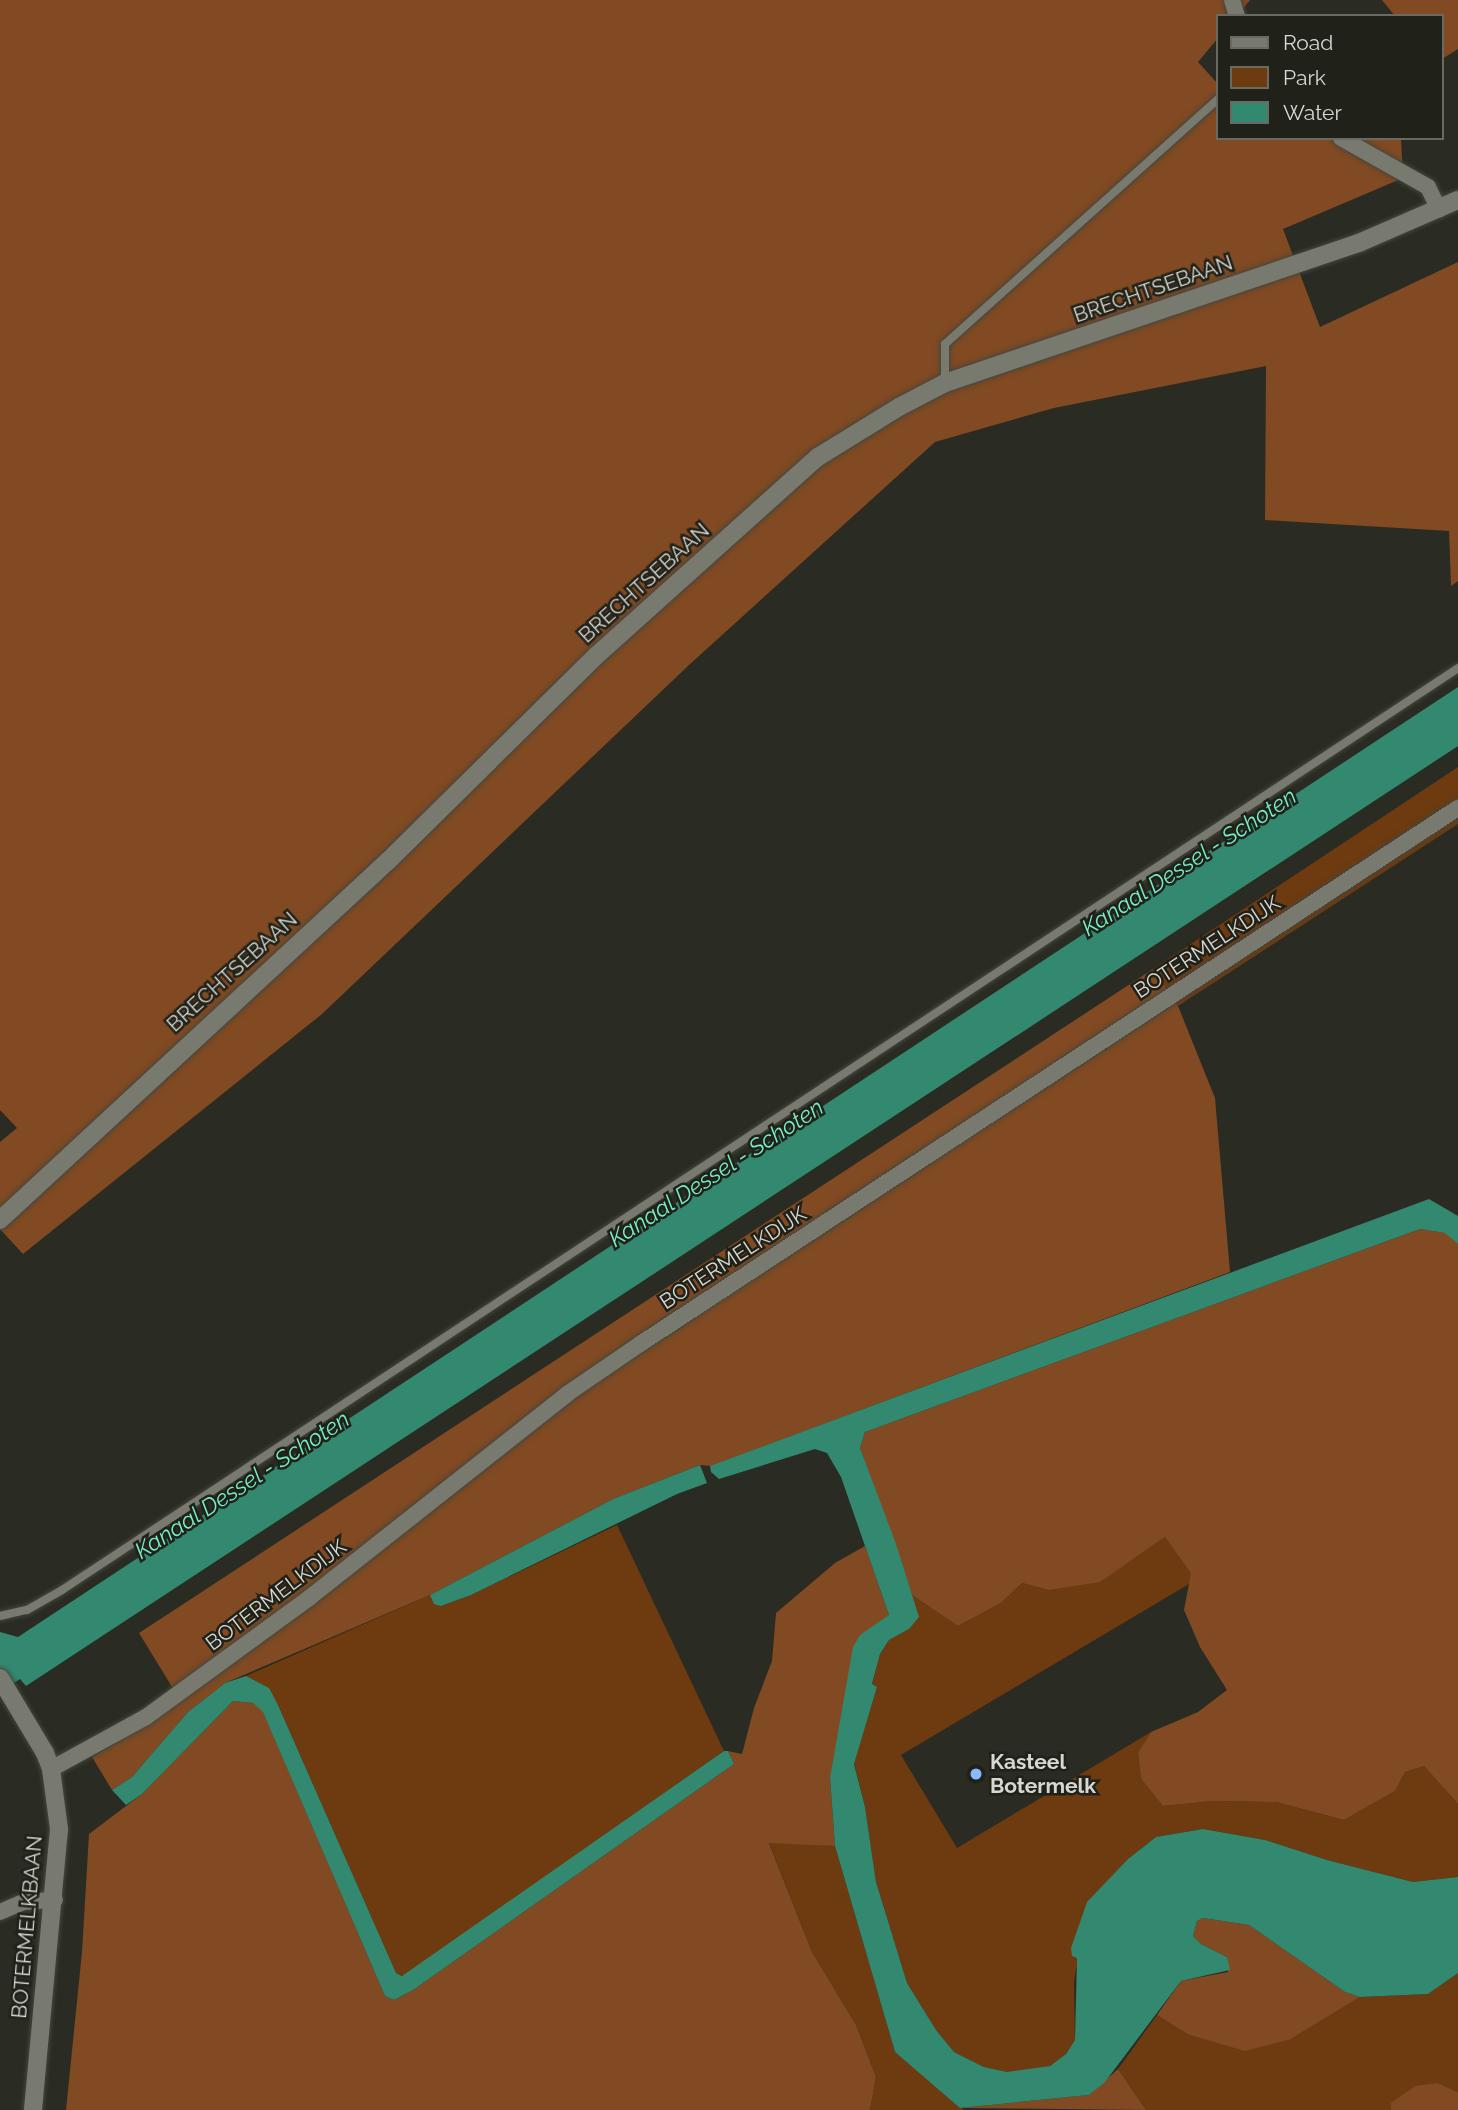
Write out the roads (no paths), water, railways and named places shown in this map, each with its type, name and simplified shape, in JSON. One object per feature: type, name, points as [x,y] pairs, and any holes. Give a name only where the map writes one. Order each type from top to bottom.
[{"type":"main road","name":"BRECHTSEBAAN","points":[[0,1220],[388,861],[597,655],[818,457],[898,407],[945,383],[1359,243],[1458,200]]},
{"type":"main road","name":"BOTERMELKBAAN","points":[[0,1678],[35,1731],[51,1769],[59,1829],[55,1900],[33,2110]]},
{"type":"street","points":[[1345,140],[1428,187],[1439,210]]},
{"type":"street","name":"BOTERMELKDIJK","points":[[51,1769],[146,1717],[309,1598],[567,1394],[640,1343],[1458,808]]},
{"type":"street","points":[[0,1912],[13,1905],[55,1900]]},
{"type":"lane","points":[[945,383],[945,344],[1216,101]]},
{"type":"lane","points":[[0,1616],[27,1610],[74,1583],[1458,668]]},
{"type":"water","points":[[1458,687],[1458,746],[26,1686],[20,1679],[0,1692],[0,1632],[18,1637]]},
{"type":"water","points":[[1429,1199],[1458,1216],[1458,1244],[1445,1233],[1420,1229],[865,1432],[860,1448],[896,1544],[919,1617],[909,1629],[889,1640],[880,1654],[872,1684],[877,1687],[854,1764],[865,1807],[876,1882],[907,1983],[936,2030],[954,2052],[984,2067],[1007,2072],[1050,2066],[1066,2054],[1075,2040],[1077,1958],[1072,1956],[1071,1948],[1087,1902],[1128,1859],[1156,1837],[1203,1829],[1265,1840],[1327,1860],[1413,1882],[1458,1877],[1458,1973],[1428,1994],[1360,1997],[1345,1992],[1249,1925],[1203,1918],[1197,1921],[1193,1936],[1201,1944],[1227,1957],[1230,1970],[1181,1981],[1105,2082],[1089,2095],[960,2108],[895,2052],[835,1846],[830,1778],[853,1647],[860,1635],[889,1615],[841,1477],[827,1453],[815,1449],[719,1479],[711,1472],[710,1466]]},
{"type":"water","points":[[700,1465],[707,1483],[677,1494],[471,1595],[441,1606],[434,1604],[430,1595],[613,1499]]},
{"type":"water","points":[[246,1676],[269,1688],[278,1705],[396,1973],[402,1976],[724,1751],[728,1751],[734,1764],[413,1990],[394,2000],[385,1996],[263,1712],[253,1703],[233,1701],[142,1794],[126,1805],[112,1790],[132,1777],[188,1712],[225,1683]]},
{"type":"place","name":"Kasteel Botermelk","points":[[976,1774]]},
{"type":"water label","name":"Kanaal Dessel - Schoten","points":[[1189,862]]},
{"type":"water label","name":"Kanaal Dessel - Schoten","points":[[716,1173]]},
{"type":"water label","name":"Kanaal Dessel - Schoten","points":[[242,1485]]}]
